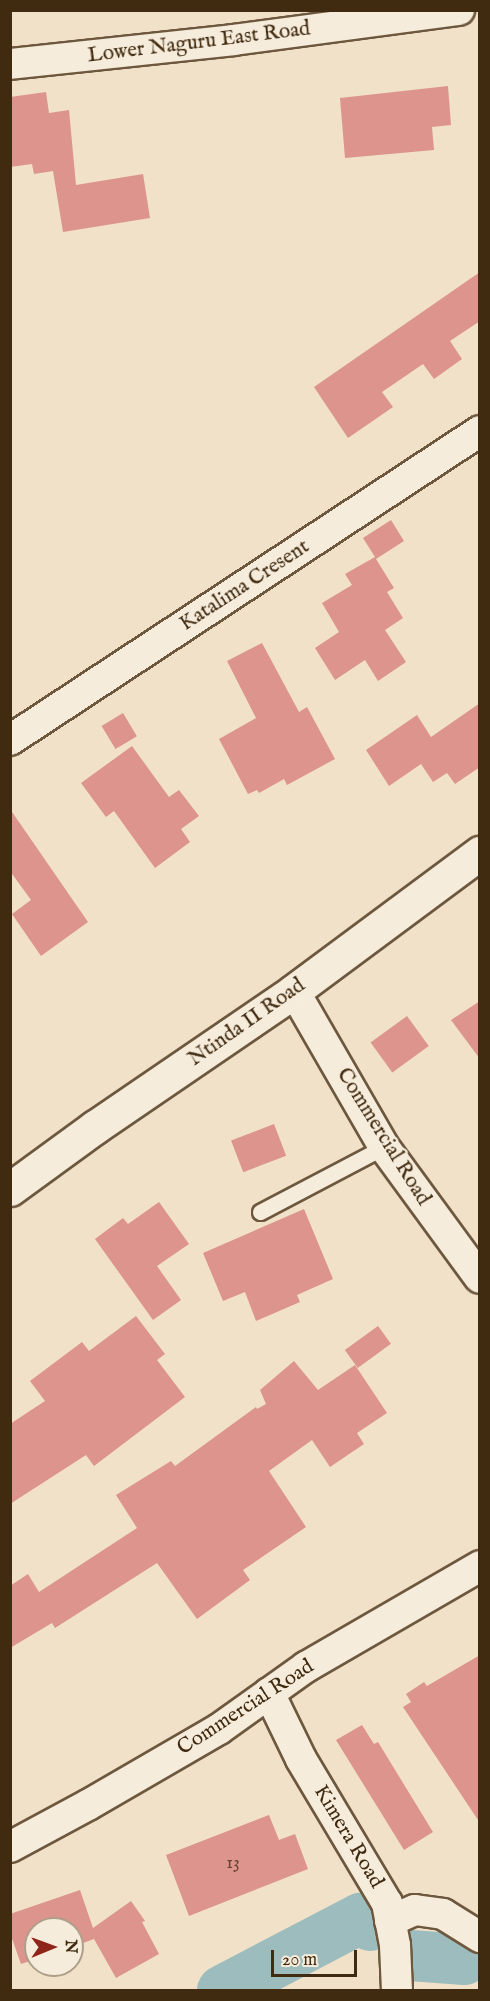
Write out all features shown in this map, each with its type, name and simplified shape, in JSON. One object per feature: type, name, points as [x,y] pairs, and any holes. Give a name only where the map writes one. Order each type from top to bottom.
[{"type":"street","name":"Lower Naguru East Road","points":[[10,64],[234,40],[459,10]]},
{"type":"street","name":"Katalima Cresent","points":[[10,740],[480,431]]},
{"type":"street","name":"Ntinda II Road","points":[[10,1189],[95,1127],[294,991],[480,853]]},
{"type":"street","name":"Commercial Road","points":[[294,991],[384,1147],[480,1278]]},
{"type":"street","name":"Commercial Road","points":[[10,1847],[219,1729],[306,1667],[480,1566]]},
{"type":"street","name":"Kimera Road","points":[[269,1693],[301,1759],[387,1903],[395,1945],[397,1990]]},
{"type":"street","points":[[390,1921],[416,1910],[443,1914],[480,1937]]},
{"type":"lane","points":[[260,1212],[384,1147]]},
{"type":"building","points":[[448,86],[451,125],[432,127],[434,150],[345,158],[340,98]]},
{"type":"building","points":[[46,92],[49,113],[69,110],[76,185],[143,174],[150,218],[63,232],[53,171],[34,174],[32,164],[10,167],[10,97]]},
{"type":"building","points":[[480,272],[480,321],[450,341],[462,359],[434,379],[423,364],[382,392],[393,407],[348,438],[314,387]]},
{"type":"building","points":[[391,520],[404,541],[376,559],[394,588],[387,592],[403,618],[385,630],[406,662],[378,681],[365,660],[335,680],[315,648],[339,632],[322,603],[352,585],[345,574],[375,557],[363,538]]},
{"type":"building","points":[[262,643],[299,712],[307,707],[335,759],[287,785],[284,779],[259,793],[257,790],[248,794],[219,739],[256,718],[227,661]]},
{"type":"building","points":[[480,703],[480,767],[455,784],[447,773],[433,782],[421,764],[389,786],[366,750],[417,715],[431,737]]},
{"type":"building","points":[[123,713],[137,736],[115,749],[102,726]]},
{"type":"building","points":[[132,746],[169,797],[179,790],[199,816],[181,829],[190,842],[155,868],[114,811],[106,817],[81,783]]},
{"type":"building","points":[[10,809],[88,922],[41,956],[12,914],[31,900],[10,871]]},
{"type":"building","points":[[480,1001],[480,1059],[451,1020]]},
{"type":"building","points":[[407,1016],[429,1046],[392,1072],[371,1042]]},
{"type":"building","points":[[274,1124],[286,1156],[243,1172],[231,1140]]},
{"type":"building","points":[[159,1202],[189,1244],[157,1266],[181,1300],[153,1320],[95,1239],[123,1218],[128,1224]]},
{"type":"building","points":[[304,1209],[333,1279],[297,1295],[300,1302],[256,1321],[245,1292],[223,1301],[203,1253]]},
{"type":"building","points":[[136,1316],[165,1354],[157,1360],[185,1397],[94,1466],[86,1455],[10,1504],[10,1424],[45,1401],[30,1381],[82,1342],[89,1351]]},
{"type":"building","points":[[378,1326],[391,1344],[358,1368],[345,1350]]},
{"type":"building","points":[[294,1361],[318,1390],[355,1365],[387,1413],[357,1433],[364,1444],[330,1467],[312,1440],[269,1471],[306,1527],[243,1570],[250,1580],[197,1619],[157,1563],[55,1628],[52,1623],[10,1648],[10,1586],[28,1574],[39,1592],[137,1528],[116,1495],[171,1461],[175,1466],[256,1407],[257,1409],[266,1404],[260,1390]]},
{"type":"building","points":[[480,1655],[480,1823],[403,1707],[411,1702],[406,1694],[424,1682],[427,1686]]},
{"type":"building","points":[[362,1725],[374,1744],[378,1742],[433,1832],[404,1850],[336,1740]]},
{"type":"building","points":[[269,1815],[279,1840],[295,1834],[308,1869],[189,1916],[166,1855]]},
{"type":"building","points":[[80,1890],[93,1928],[131,1901],[145,1921],[142,1922],[159,1954],[116,1978],[94,1939],[84,1943],[84,1917],[24,1917],[24,1963],[21,1964],[10,1933],[10,1914]]},
{"type":"waterway","points":[[222,1990],[360,1918],[370,1925]]},
{"type":"waterway","points":[[410,1955],[464,1959]]}]
